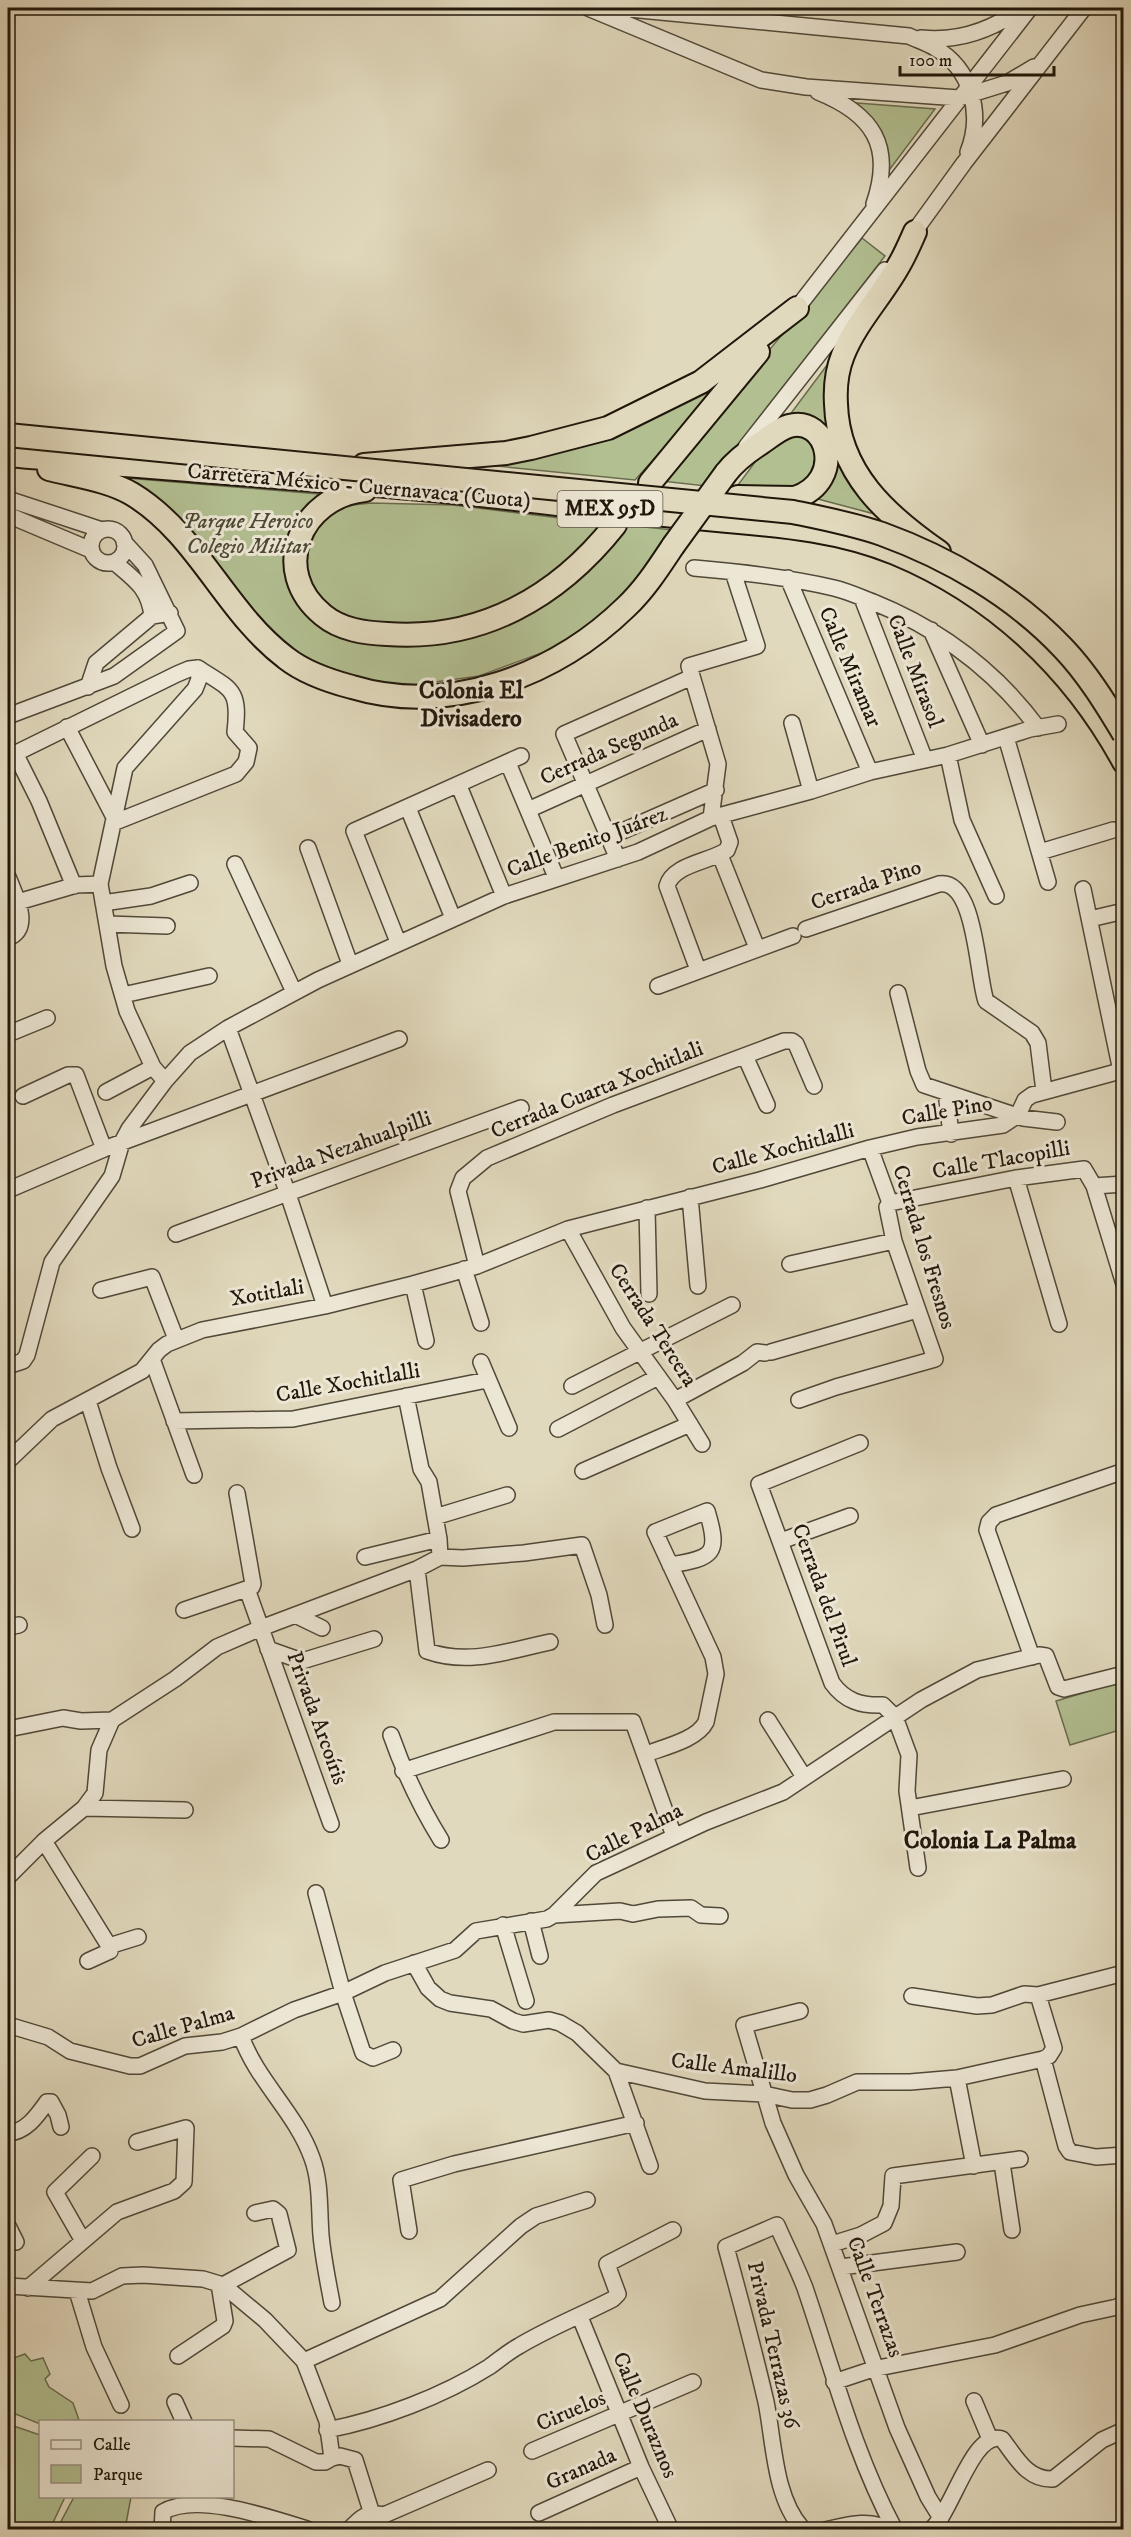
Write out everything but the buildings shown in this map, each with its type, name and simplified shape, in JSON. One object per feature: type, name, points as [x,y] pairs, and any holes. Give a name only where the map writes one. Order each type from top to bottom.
[{"type":"highway","points":[[915,232],[899,265],[854,333],[843,354],[835,393],[836,417],[850,464],[875,499],[895,519],[963,568]]},
{"type":"highway","points":[[350,467],[506,453],[608,428],[659,405],[701,382],[797,308]]},
{"type":"highway","points":[[650,483],[753,357],[797,308]]},
{"type":"highway","points":[[8,456],[102,483],[138,499],[156,511],[180,533],[242,616],[287,659],[317,676],[380,695],[436,696],[461,693],[491,687],[547,664],[605,625],[627,606],[674,546],[731,466],[780,430],[792,425],[807,428],[825,446],[827,452],[823,475],[818,484],[802,496],[795,498],[738,497],[726,503]]},
{"type":"highway","points":[[8,434],[793,512],[854,526],[883,535],[962,570],[1018,608],[1064,648],[1096,688],[1124,736]]},
{"type":"highway","name":"Carretera México - Cuernavaca (Cuota)","points":[[8,434],[787,508],[862,524],[963,568],[1022,612],[1051,638],[1093,688],[1124,736]]},
{"type":"highway","points":[[8,442],[709,511],[849,533],[908,555],[962,582],[1012,619],[1087,694],[1124,754]]},
{"type":"highway","name":"Carretera México - Cuernavaca (Cuota)","points":[[8,456],[433,490],[783,525],[862,540],[889,551],[963,589],[993,608],[1020,630],[1082,695],[1109,734],[1124,762]]},
{"type":"highway","points":[[433,490],[418,494],[363,490],[340,495],[324,507],[306,524],[297,543],[296,571],[302,591],[308,601],[324,616],[340,625],[361,632],[406,636],[453,630],[504,614],[552,589],[586,560],[615,525]]},
{"type":"street","points":[[588,8],[761,80],[806,87],[967,93],[1006,83],[1041,64]]},
{"type":"street","points":[[619,8],[940,40],[976,33],[1022,8]]},
{"type":"street","points":[[797,308],[967,93],[1030,8]]},
{"type":"street","points":[[731,466],[915,232],[964,163],[1084,8]]},
{"type":"street","points":[[909,36],[936,48],[952,61],[967,93],[976,118],[973,140],[964,163]]},
{"type":"street","points":[[806,87],[858,113],[874,133],[879,146],[882,179],[868,218]]},
{"type":"street","points":[[8,499],[72,521],[95,540],[100,561],[114,562],[144,589],[151,601],[152,616]]},
{"type":"street","points":[[8,515],[95,540],[116,531],[145,565],[177,631],[114,676],[8,716]]},
{"type":"street","points":[[114,562],[121,556],[124,542]]},
{"type":"street","points":[[694,568],[788,578],[837,589],[908,616],[991,673],[1038,728]]},
{"type":"street","points":[[618,859],[564,734],[690,672],[757,646],[733,572]]},
{"type":"street","name":"Calle Miramar","points":[[788,578],[870,772]]},
{"type":"street","name":"Calle Mirasol","points":[[862,598],[925,760]]},
{"type":"street","points":[[88,687],[96,663],[152,616],[170,613]]},
{"type":"street","points":[[931,630],[982,745]]},
{"type":"street","points":[[165,1081],[153,1066],[127,1011],[114,966],[100,884],[125,768],[195,689],[199,679],[198,668]]},
{"type":"street","points":[[74,886],[55,836],[11,755],[189,669],[198,668],[229,689],[238,705],[235,732],[249,748],[246,762],[236,774],[113,820]]},
{"type":"street","points":[[690,672],[718,764],[716,817],[730,842],[727,849],[720,855],[676,873],[669,879],[667,886],[698,970]]},
{"type":"street","points":[[792,723],[811,791]]},
{"type":"street","name":"Calle Benito Juárez","points":[[122,1142],[165,1081],[190,1053],[228,1028],[294,992],[398,942],[504,896],[556,877],[618,859],[716,817],[870,772],[948,755],[1059,724]]},
{"type":"street","points":[[67,727],[113,820]]},
{"type":"street","name":"Cerrada Segunda","points":[[528,810],[708,729]]},
{"type":"street","points":[[1006,737],[1048,882]]},
{"type":"street","points":[[948,755],[962,820],[996,896]]},
{"type":"street","points":[[398,942],[354,831],[515,759],[528,810],[556,877]]},
{"type":"street","points":[[459,786],[504,896]]},
{"type":"street","points":[[609,837],[716,790]]},
{"type":"street","points":[[408,808],[453,918]]},
{"type":"street","points":[[1040,852],[1113,830]]},
{"type":"street","points":[[308,848],[350,964]]},
{"type":"street","points":[[658,986],[757,948],[720,855]]},
{"type":"street","points":[[235,864],[294,992]]},
{"type":"street","points":[[8,877],[18,902],[21,925],[11,937]]},
{"type":"street","points":[[103,903],[151,896],[190,883]]},
{"type":"street","name":"Cerrada Pino","points":[[757,948],[939,884],[947,883],[954,886],[972,922],[986,1001],[1032,1033],[1038,1042],[1044,1091]]},
{"type":"street","points":[[18,902],[74,886],[100,884]]},
{"type":"street","points":[[1083,889],[1122,1071]]},
{"type":"street","points":[[1090,919],[1124,910]]},
{"type":"street","points":[[106,924],[167,926]]},
{"type":"street","points":[[123,995],[209,976]]},
{"type":"street","points":[[898,993],[918,1071],[924,1085],[1018,1115],[1057,1122]]},
{"type":"street","points":[[8,1034],[47,1018]]},
{"type":"street","points":[[228,1028],[250,1095],[288,1194],[325,1306]]},
{"type":"street","points":[[8,1190],[122,1142],[399,1039]]},
{"type":"street","name":"Cerrada Cuarta Xochitlali","points":[[481,1323],[458,1191],[459,1184],[471,1171],[493,1155],[613,1105],[784,1041],[792,1041],[796,1044],[814,1086]]},
{"type":"street","points":[[745,1056],[767,1105]]},
{"type":"street","points":[[106,1092],[153,1066]]},
{"type":"street","name":"Calle Pino","points":[[870,1149],[917,1137],[1004,1125],[1018,1115],[1025,1100],[1044,1091],[1122,1071]]},
{"type":"street","points":[[23,1096],[68,1075],[76,1075],[104,1149]]},
{"type":"street","points":[[947,1101],[951,1134]]},
{"type":"street","name":"Privada Nezahualpilli","points":[[176,1234],[521,1108]]},
{"type":"street","points":[[8,1366],[23,1361],[27,1355],[52,1262],[112,1176],[122,1142]]},
{"type":"street","name":"Calle Xochitlalli","points":[[568,1229],[870,1149]]},
{"type":"street","name":"Cerrada los Fresnos","points":[[799,1400],[836,1386],[935,1359],[894,1241],[886,1207],[890,1203],[870,1149]]},
{"type":"street","name":"Calle Tlacopilli","points":[[890,1203],[1016,1178],[1084,1169],[1094,1186]]},
{"type":"street","points":[[1016,1178],[1059,1324]]},
{"type":"street","points":[[1124,1184],[1094,1186],[1124,1284]]},
{"type":"street","points":[[690,1197],[698,1286]]},
{"type":"street","points":[[647,1208],[649,1294]]},
{"type":"street","name":"Xotitlali","points":[[8,1461],[52,1419],[142,1371],[159,1350],[176,1339],[227,1323],[325,1306],[413,1284],[470,1268],[568,1229]]},
{"type":"street","name":"Cerrada Tercera","points":[[568,1229],[623,1328],[675,1400],[702,1444]]},
{"type":"street","points":[[790,1264],[894,1241]]},
{"type":"street","points":[[101,1290],[152,1277],[176,1339]]},
{"type":"street","points":[[413,1284],[426,1341]]},
{"type":"street","points":[[572,1386],[732,1305]]},
{"type":"street","points":[[675,1400],[743,1363],[758,1352],[768,1352],[917,1310]]},
{"type":"street","points":[[152,1359],[194,1475]]},
{"type":"street","points":[[481,1362],[509,1428]]},
{"type":"street","points":[[558,1429],[658,1377]]},
{"type":"street","name":"Calle Xochitlalli","points":[[174,1421],[293,1419],[488,1380]]},
{"type":"street","points":[[406,1396],[421,1469],[429,1482],[440,1557]]},
{"type":"street","points":[[88,1401],[109,1468],[132,1529]]},
{"type":"street","points":[[583,1471],[690,1424]]},
{"type":"street","name":"Cerrada del Pirul","points":[[860,1443],[759,1484],[832,1683],[842,1696],[858,1703],[883,1705],[895,1717]]},
{"type":"street","points":[[1124,1471],[996,1515],[989,1522],[987,1530],[1032,1657],[1046,1656],[1058,1687],[1064,1689],[1124,1674]]},
{"type":"street","points":[[184,1610],[247,1589],[253,1584],[237,1493]]},
{"type":"street","points":[[435,1517],[507,1495]]},
{"type":"street","points":[[781,1541],[850,1516]]},
{"type":"street","points":[[365,1557],[439,1539]]},
{"type":"street","points":[[8,1729],[63,1718],[81,1721],[112,1720],[166,1685],[217,1647],[417,1569],[440,1557],[463,1558],[524,1554],[582,1545],[599,1595],[605,1625]]},
{"type":"street","points":[[646,1754],[703,1729],[716,1674],[713,1657],[670,1565]]},
{"type":"street","points":[[417,1569],[427,1651],[442,1656],[470,1659],[550,1642]]},
{"type":"street","points":[[247,1589],[261,1628]]},
{"type":"street","points":[[295,1615],[322,1628]]},
{"type":"street","name":"Privada Arcoíris","points":[[261,1628],[331,1824]]},
{"type":"street","points":[[268,1648],[302,1661],[374,1638]]},
{"type":"street","name":"Calle Palma","points":[[8,2025],[48,2037],[70,2051],[130,2066],[140,2066],[185,2046],[222,2042],[241,2036],[294,2010],[343,1993],[414,1963],[455,1950],[476,1931],[503,1924],[547,1919],[554,1915],[596,1873],[674,1836],[783,1792],[921,1700],[977,1670],[1032,1657]]},
{"type":"street","points":[[895,1717],[909,1755],[908,1791],[918,1868]]},
{"type":"street","points":[[8,1877],[44,1841],[84,1808],[95,1793],[99,1750],[112,1720]]},
{"type":"street","points":[[768,1720],[804,1777]]},
{"type":"street","points":[[403,1771],[554,1722],[633,1722],[674,1836]]},
{"type":"street","points":[[391,1735],[403,1771],[441,1840]]},
{"type":"street","points":[[910,1808],[1063,1779]]},
{"type":"street","points":[[84,1808],[185,1810]]},
{"type":"street","points":[[44,1841],[110,1949]]},
{"type":"street","points":[[316,1893],[343,1993],[363,2053],[373,2058],[393,2050]]},
{"type":"street","points":[[554,1915],[620,1911],[633,1914],[658,1909],[691,1908],[701,1915],[720,1916]]},
{"type":"street","points":[[531,1921],[540,1956]]},
{"type":"street","points":[[503,1924],[526,2001]]},
{"type":"street","points":[[88,1961],[138,1937]]},
{"type":"street","points":[[414,1963],[428,1988],[440,1999],[450,2003],[491,2009],[523,2024],[549,2020],[560,2023],[577,2033],[616,2071],[650,2166]]},
{"type":"street","points":[[912,1996],[977,2006],[992,2005],[1024,1995],[1038,1995],[1124,1973]]},
{"type":"street","points":[[1038,1995],[1054,2048],[1049,2056],[1043,2059],[1066,2146],[1070,2152],[1096,2157],[1124,2155]]},
{"type":"street","name":"Calle Terrazas","points":[[800,2011],[744,2025],[773,2123],[796,2175],[815,2205],[832,2244],[897,2428],[928,2497],[935,2524]]},
{"type":"street","points":[[241,2036],[252,2061],[297,2127],[313,2159],[319,2196],[321,2236],[332,2303]]},
{"type":"street","name":"Calle Amalillo","points":[[616,2071],[705,2091],[764,2094],[792,2100],[810,2100],[857,2082],[910,2082],[957,2078],[1043,2059]]},
{"type":"street","points":[[957,2078],[974,2166]]},
{"type":"street","points":[[8,2133],[14,2133],[32,2122],[47,2102],[51,2102],[61,2127]]},
{"type":"street","points":[[409,2231],[401,2180],[454,2164],[636,2122]]},
{"type":"street","points":[[28,2288],[117,2212],[174,2191],[184,2182],[186,2128],[137,2142]]},
{"type":"street","points":[[83,2241],[55,2192],[92,2156]]},
{"type":"street","points":[[832,2244],[861,2235],[884,2223],[891,2206],[893,2176],[1020,2159]]},
{"type":"street","points":[[1002,2163],[1012,2230]]},
{"type":"street","points":[[304,2361],[440,2299],[521,2226],[536,2216],[587,2200]]},
{"type":"street","points":[[221,2284],[288,2250],[279,2214],[273,2209],[255,2213]]},
{"type":"street","name":"Privada Terrazas 36","points":[[802,2528],[790,2511],[779,2478],[766,2404],[726,2247],[777,2225],[804,2287],[834,2382],[868,2475],[895,2529]]},
{"type":"street","points":[[8,2226],[16,2242]]},
{"type":"street","points":[[327,2430],[362,2424],[415,2404],[487,2368],[518,2346],[614,2299],[618,2294],[607,2264],[673,2230]]},
{"type":"street","points":[[841,2267],[957,2252]]},
{"type":"street","points":[[8,2286],[92,2291],[122,2276],[203,2279],[221,2284],[265,2320],[304,2361],[327,2421],[332,2458]]},
{"type":"street","points":[[178,2355],[223,2326],[225,2320],[221,2284]]},
{"type":"street","points":[[77,2291],[94,2347],[121,2405]]},
{"type":"street","points":[[834,2382],[877,2368],[995,2345],[1080,2315],[1117,2307],[1124,2303]]},
{"type":"street","name":"Calle Duraznos","points":[[580,2317],[641,2467],[671,2529]]},
{"type":"street","name":"Ciruelos","points":[[532,2451],[693,2382]]},
{"type":"street","points":[[974,2401],[990,2439]]},
{"type":"street","points":[[175,2402],[184,2420]]},
{"type":"street","points":[[935,2524],[979,2450],[990,2439],[997,2437],[1002,2439],[1027,2471],[1038,2479],[1053,2479],[1102,2440],[1124,2430]]},
{"type":"street","points":[[234,2438],[269,2439],[316,2462],[325,2462],[340,2456],[356,2460],[377,2529]]},
{"type":"street","name":"Granada","points":[[538,2513],[641,2467]]},
{"type":"street","points":[[349,2529],[357,2519],[373,2512],[384,2515],[488,2470]]},
{"type":"street","points":[[162,2529],[163,2512],[179,2506],[215,2505],[242,2509],[269,2524],[310,2529]]},
{"type":"street","points":[[825,2529],[855,2523],[869,2523],[890,2529]]},
{"type":"green space","points":[[857,103],[935,109],[887,173]]},
{"type":"green space","points":[[862,238],[885,256],[706,486],[661,481]]},
{"type":"green space","points":[[842,345],[832,404],[882,516],[818,499],[832,479],[836,456],[783,424]]},
{"type":"green space","points":[[721,380],[723,382],[635,480],[477,464],[597,440],[663,414]]},
{"type":"green space","points":[[790,437],[801,437],[812,441],[819,473],[794,491],[735,489],[764,450]]},
{"type":"green space","name":"Parque Heroico Colegio Militar","points":[[114,477],[331,495],[291,554],[325,623],[488,630],[624,525],[674,530],[640,576],[615,604],[585,628],[544,652],[479,676],[413,685],[364,683],[299,659]]},
{"type":"green space","points":[[371,503],[453,505],[602,523],[570,560],[510,603],[445,623],[399,626],[358,621],[331,609],[312,588],[305,565],[308,544],[319,523],[343,506]]},
{"type":"green space","points":[[1123,1681],[1123,1729],[1070,1745],[1056,1701]]},
{"type":"green space","points":[[25,2354],[31,2361],[43,2358],[50,2374],[45,2379],[49,2387],[73,2403],[79,2420],[39,2420],[39,2424],[8,2411],[8,2360]]},
{"type":"green space","points":[[8,2424],[39,2435],[39,2498],[65,2498],[50,2529],[8,2529]]},
{"type":"green space","points":[[73,2498],[131,2498],[125,2529],[57,2529]]},
{"type":"district","name":"Colonia El Divisadero","points":[[471,705]]},
{"type":"district","name":"Colonia La Palma","points":[[990,1841]]}]
